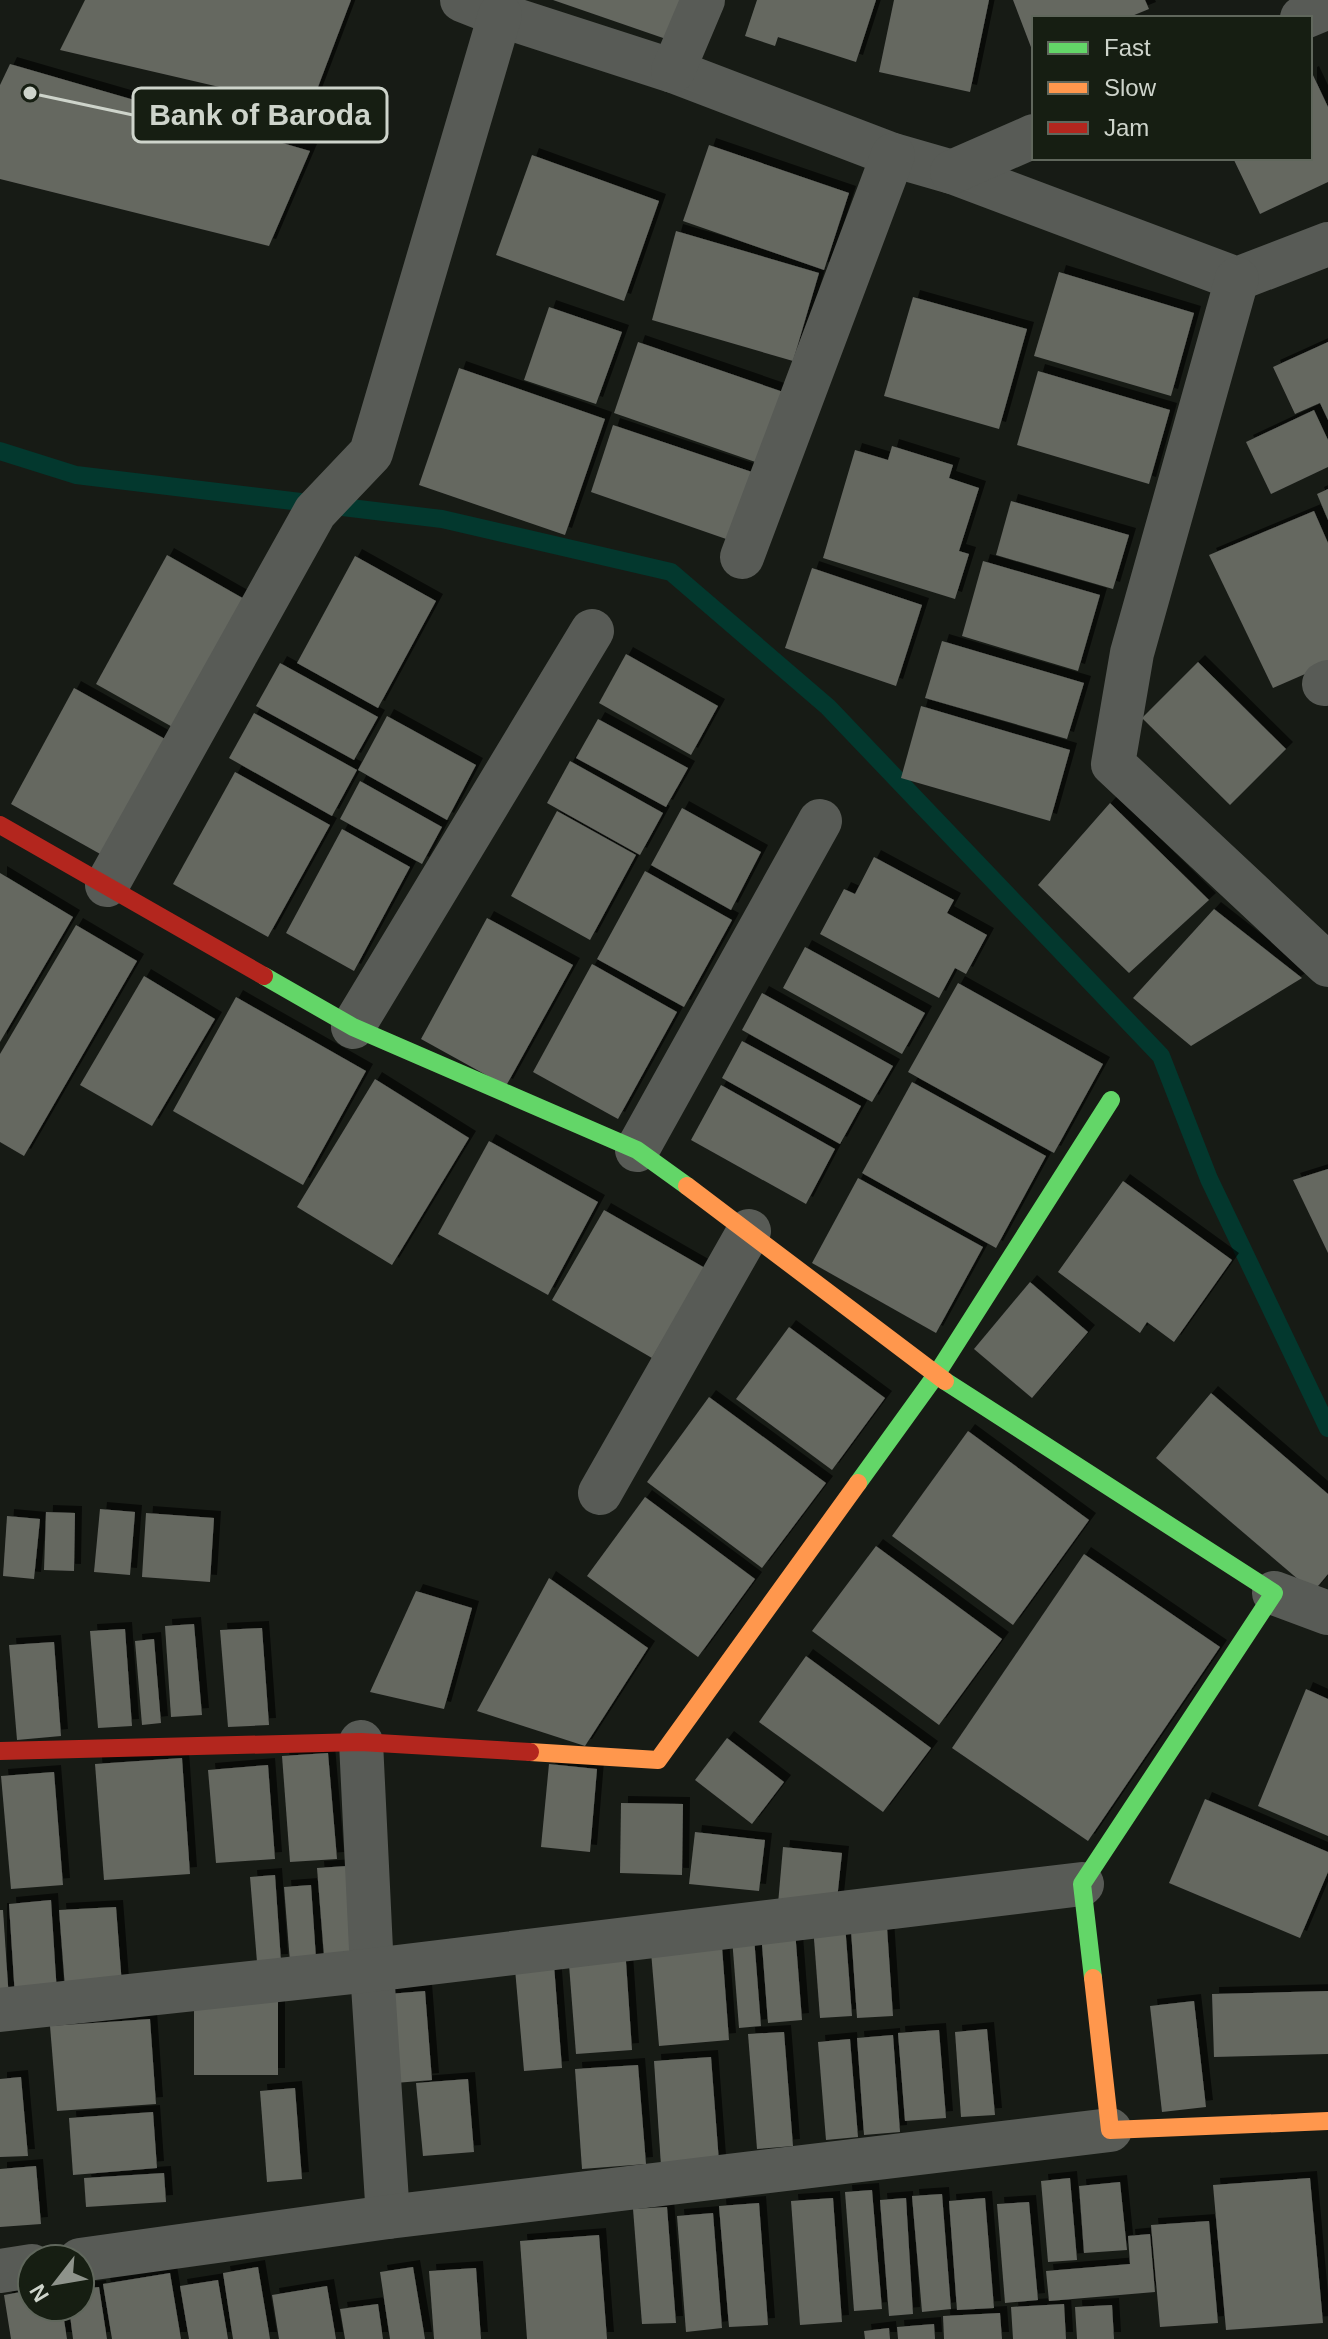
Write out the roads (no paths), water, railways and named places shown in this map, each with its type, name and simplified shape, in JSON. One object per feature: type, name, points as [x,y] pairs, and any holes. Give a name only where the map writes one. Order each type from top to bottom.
[{"type":"street","points":[[673,71],[703,0]]},
{"type":"street","points":[[107,885],[315,512],[371,453],[481,8],[673,71],[893,155],[952,172],[1237,279],[1328,244]]},
{"type":"street","points":[[952,172],[1032,137]]},
{"type":"street","points":[[742,557],[893,155]]},
{"type":"street","points":[[1237,279],[1132,653],[1113,764],[1328,965]]},
{"type":"street","points":[[353,1027],[592,631]]},
{"type":"street","points":[[637,1150],[820,821]]},
{"type":"street","points":[[0,825],[353,1027],[637,1150],[749,1231],[936,1375],[1274,1593],[1328,1613]]},
{"type":"street","points":[[0,1751],[361,1742],[658,1760],[936,1375],[1111,1100]]},
{"type":"street","points":[[600,1493],[749,1231]]},
{"type":"street","points":[[1110,2130],[1082,1884],[1274,1593]]},
{"type":"street","points":[[361,1742],[388,2217]]},
{"type":"street","points":[[0,2010],[372,1970],[1082,1884]]},
{"type":"street","points":[[96,2258],[388,2217],[1110,2130],[1328,2121]]},
{"type":"waterway","points":[[0,451],[76,475],[442,519],[671,572],[828,707],[1161,1056],[1209,1179],[1328,1428]]},
{"type":"place","name":"Bank of Baroda","points":[[30,93]]}]
